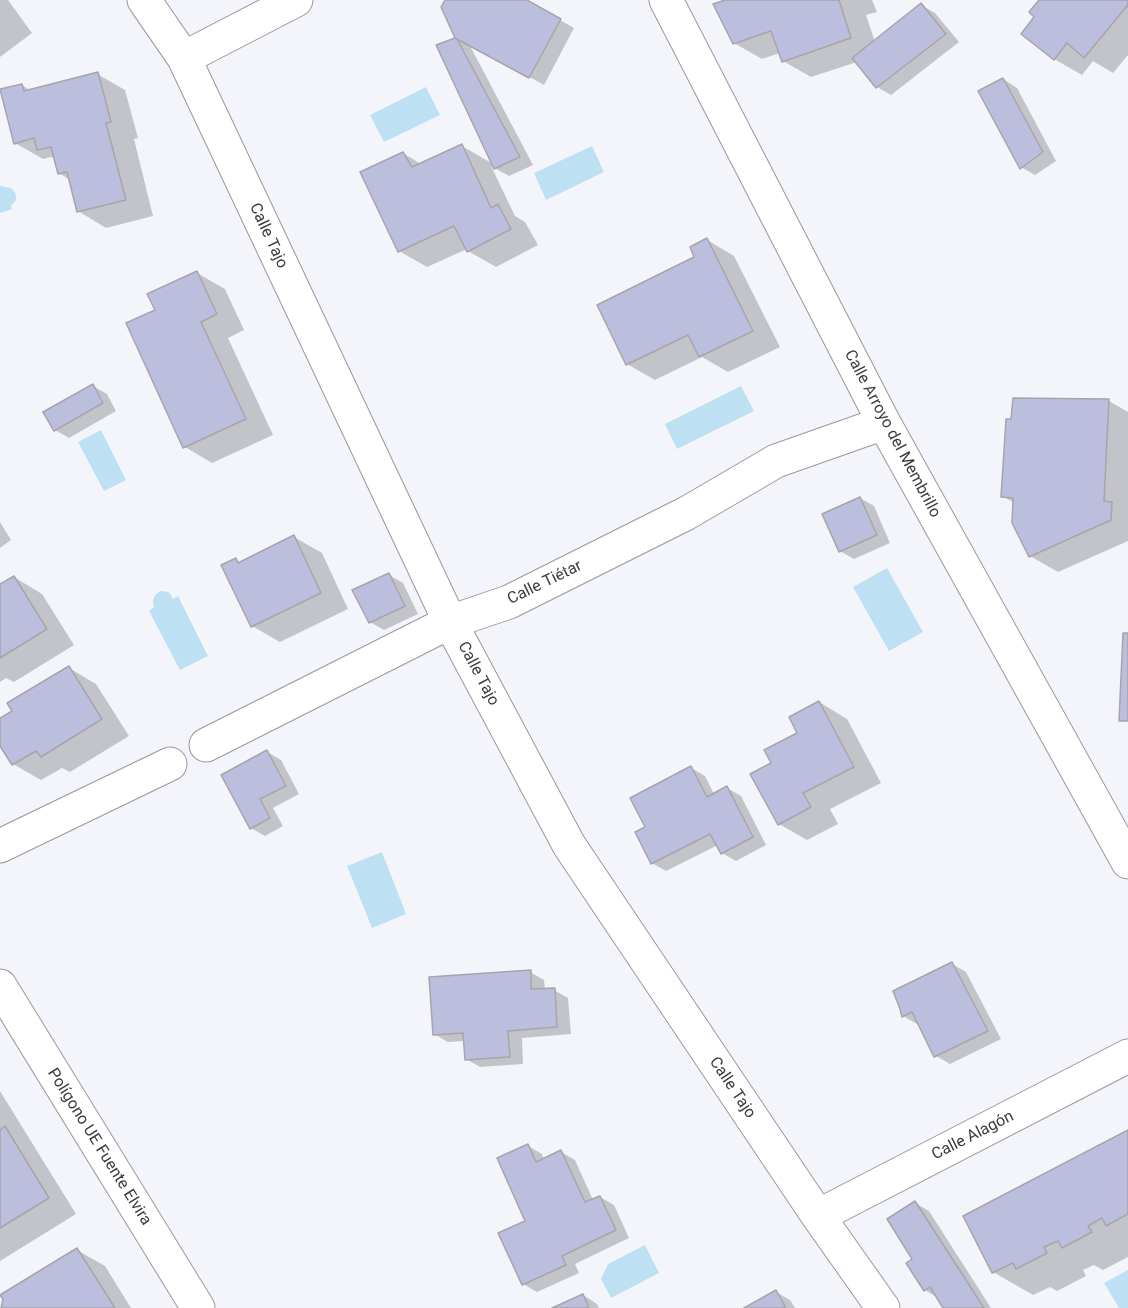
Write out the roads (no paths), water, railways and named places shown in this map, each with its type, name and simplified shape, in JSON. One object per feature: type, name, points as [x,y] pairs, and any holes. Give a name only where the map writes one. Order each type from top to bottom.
[{"type":"street","name":"Calle Tajo","points":[[144,0],[184,58],[450,622],[569,846],[818,1216],[883,1308]]},
{"type":"street","points":[[184,58],[296,0]]},
{"type":"street","name":"Calle Arroyo del Membrillo","points":[[666,0],[884,423],[1128,862]]},
{"type":"street","name":"Calle Tiétar","points":[[206,745],[450,622],[508,602],[687,513],[776,461],[884,423]]},
{"type":"street","points":[[0,846],[170,764]]},
{"type":"street","name":"Polígono UE Fuente Elvira","points":[[0,986],[198,1308]]},
{"type":"street","name":"Calle Alagón","points":[[818,1216],[1128,1056]]},
{"type":"water","points":[[426,87],[440,115],[384,142],[370,115]]},
{"type":"water","points":[[592,146],[604,172],[546,200],[534,173]]},
{"type":"water","points":[[3,185],[13,190],[16,200],[11,206],[12,209],[0,213],[0,186]]},
{"type":"water","points":[[741,386],[754,411],[677,449],[665,424]]},
{"type":"water","points":[[101,430],[126,480],[104,491],[78,442]]},
{"type":"water","points":[[887,568],[923,632],[889,651],[853,587]]},
{"type":"water","points":[[161,591],[169,592],[173,599],[178,596],[208,656],[180,670],[149,611],[154,607],[155,596]]},
{"type":"water","points":[[382,852],[406,914],[372,928],[347,866]]},
{"type":"water","points":[[645,1245],[659,1273],[611,1298],[601,1279],[608,1264]]},
{"type":"water","points":[[1128,1270],[1128,1308],[1119,1308],[1104,1283]]}]
